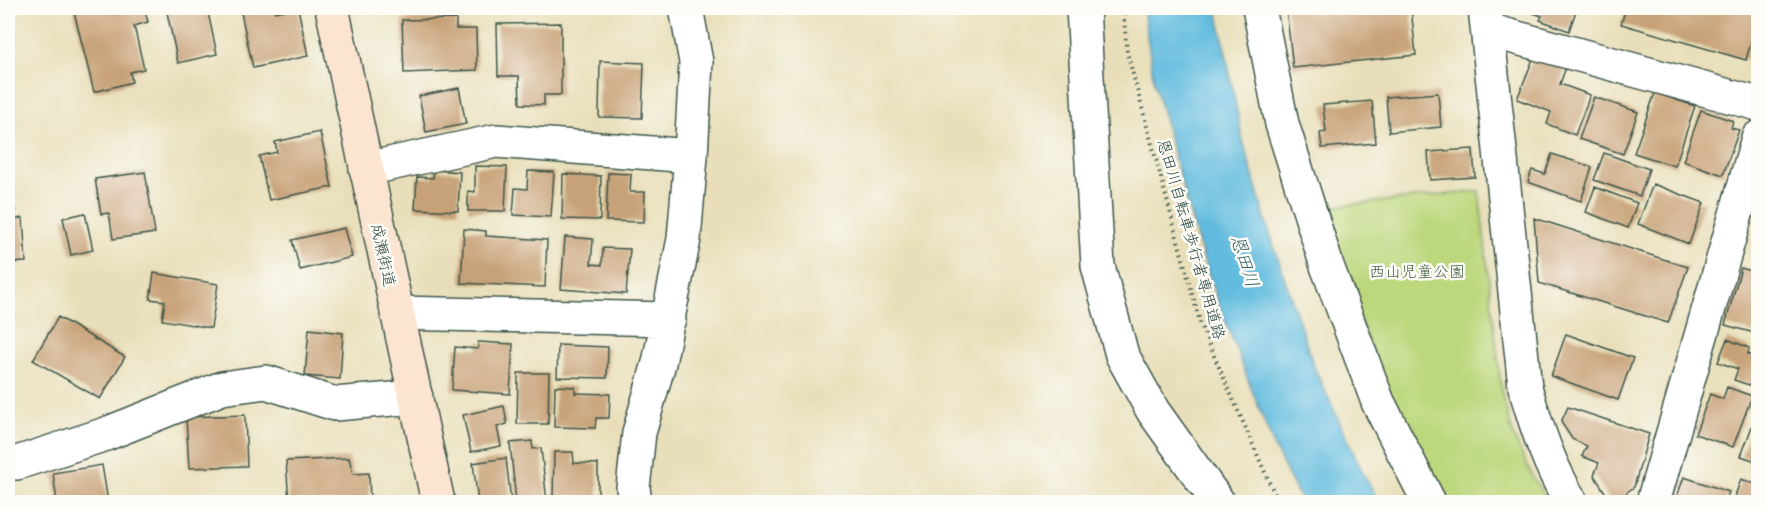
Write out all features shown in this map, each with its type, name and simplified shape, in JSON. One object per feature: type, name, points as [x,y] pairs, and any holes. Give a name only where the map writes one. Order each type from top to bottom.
[{"type":"main road","name":"成瀬街道","points":[[332,8],[438,502]]},
{"type":"street","points":[[634,502],[633,488],[639,433],[659,363],[684,239],[696,62],[686,8]]},
{"type":"street","points":[[1083,8],[1098,266],[1122,355],[1153,411],[1218,502]]},
{"type":"street","points":[[1259,8],[1282,124],[1327,266],[1378,402],[1429,502]]},
{"type":"street","points":[[1571,502],[1560,483],[1537,430],[1526,387],[1486,19],[1758,104]]},
{"type":"street","points":[[1653,502],[1747,225],[1758,138]]},
{"type":"street","points":[[366,169],[496,141],[691,156]]},
{"type":"street","points":[[397,313],[669,319]]},
{"type":"street","points":[[8,463],[17,463],[106,434],[222,388],[266,382],[335,404],[416,397]]},
{"type":"path","name":"恩田川自転車歩行者専用道路","points":[[1123,8],[1127,52],[1201,326],[1278,502]]},
{"type":"green space","name":"西山児童公園","points":[[1479,191],[1502,395],[1513,435],[1533,478],[1549,502],[1444,502],[1387,393],[1319,208]]},
{"type":"water","name":"恩田川","points":[[1143,8],[1217,8],[1242,137],[1265,219],[1314,367],[1364,475],[1379,502],[1302,502],[1275,449],[1217,300],[1196,235],[1154,82]]},
{"type":"building","points":[[73,8],[144,8],[148,22],[134,26],[144,69],[130,72],[132,82],[94,92]]},
{"type":"building","points":[[166,8],[207,8],[217,54],[178,63]]},
{"type":"building","points":[[240,8],[274,8],[275,12],[298,8],[308,56],[253,68]]},
{"type":"building","points":[[489,8],[526,8],[526,9],[490,14]]},
{"type":"building","points":[[1286,8],[1411,8],[1416,55],[1293,68]]},
{"type":"building","points":[[1519,8],[1577,8],[1569,31],[1540,20],[1542,16]]},
{"type":"building","points":[[1626,8],[1758,8],[1758,17],[1746,60],[1621,24]]},
{"type":"building","points":[[456,19],[456,29],[476,29],[477,70],[404,73],[402,20]]},
{"type":"building","points":[[561,23],[561,95],[544,95],[544,105],[520,104],[519,76],[498,76],[497,24]]},
{"type":"building","points":[[1535,54],[1566,67],[1560,84],[1590,95],[1575,135],[1547,124],[1551,112],[1517,99]]},
{"type":"building","points":[[600,61],[644,63],[642,118],[599,117]]},
{"type":"building","points":[[459,88],[466,124],[426,132],[419,96]]},
{"type":"building","points":[[1438,93],[1441,127],[1389,132],[1386,97]]},
{"type":"building","points":[[1655,93],[1695,106],[1675,166],[1634,153]]},
{"type":"building","points":[[1594,97],[1638,112],[1623,154],[1579,139]]},
{"type":"building","points":[[1372,101],[1376,143],[1322,148],[1320,133],[1326,132],[1323,105]]},
{"type":"building","points":[[1701,110],[1733,121],[1731,128],[1739,130],[1723,175],[1683,161]]},
{"type":"building","points":[[320,132],[332,187],[269,200],[259,156],[277,152],[275,142]]},
{"type":"building","points":[[1473,149],[1475,177],[1430,180],[1428,152]]},
{"type":"building","points":[[1604,153],[1649,169],[1640,196],[1594,180]]},
{"type":"building","points":[[1552,154],[1592,167],[1581,201],[1528,182],[1532,170],[1545,174]]},
{"type":"building","points":[[475,166],[507,167],[505,211],[468,211],[468,191],[475,192]]},
{"type":"building","points":[[434,170],[460,172],[458,211],[415,209],[417,177],[433,178]]},
{"type":"building","points":[[528,171],[554,172],[551,217],[513,215],[515,188],[527,189]]},
{"type":"building","points":[[145,172],[155,233],[113,239],[109,213],[101,214],[95,179]]},
{"type":"building","points":[[608,173],[631,174],[630,192],[645,192],[644,222],[606,221]]},
{"type":"building","points":[[563,174],[601,176],[600,220],[562,219]]},
{"type":"building","points":[[1653,184],[1704,203],[1689,244],[1638,224]]},
{"type":"building","points":[[1595,187],[1637,203],[1628,228],[1586,212]]},
{"type":"building","points":[[8,209],[15,209],[15,219],[23,218],[26,262],[8,263]]},
{"type":"building","points":[[85,213],[93,250],[71,255],[63,218]]},
{"type":"building","points":[[1534,218],[1688,267],[1668,323],[1539,283]]},
{"type":"building","points":[[344,228],[352,257],[300,270],[292,240]]},
{"type":"building","points":[[464,229],[486,231],[486,236],[547,240],[545,287],[461,283]]},
{"type":"building","points":[[565,237],[593,239],[591,264],[602,265],[603,248],[630,249],[626,294],[561,289]]},
{"type":"building","points":[[1741,268],[1758,273],[1758,334],[1725,325]]},
{"type":"building","points":[[154,273],[218,284],[211,328],[162,320],[165,301],[150,299]]},
{"type":"building","points":[[58,317],[125,357],[100,399],[33,360]]},
{"type":"building","points":[[309,329],[343,333],[340,379],[305,376]]},
{"type":"building","points":[[1566,334],[1633,358],[1618,400],[1551,376]]},
{"type":"building","points":[[1727,339],[1749,348],[1748,354],[1758,358],[1758,388],[1734,380],[1738,369],[1718,362]]},
{"type":"building","points":[[478,342],[513,344],[510,394],[452,390],[455,347],[478,349]]},
{"type":"building","points":[[558,345],[608,347],[607,378],[557,377]]},
{"type":"building","points":[[518,373],[549,373],[548,424],[517,424]]},
{"type":"building","points":[[555,386],[575,387],[575,393],[610,394],[609,418],[596,418],[595,428],[554,427]]},
{"type":"building","points":[[1727,387],[1752,396],[1733,447],[1695,434],[1710,394],[1723,399]]},
{"type":"building","points":[[504,406],[507,424],[497,427],[501,446],[471,452],[463,415]]},
{"type":"building","points":[[1568,407],[1649,434],[1634,487],[1623,499],[1611,502],[1594,475],[1599,463],[1582,456],[1587,446],[1572,439],[1561,422]]},
{"type":"building","points":[[1757,413],[1758,468],[1754,466],[1756,461],[1741,456]]},
{"type":"building","points":[[245,415],[247,466],[189,468],[186,417]]},
{"type":"building","points":[[532,441],[533,449],[541,448],[547,502],[516,502],[510,443]]},
{"type":"building","points":[[554,452],[573,452],[574,463],[598,464],[598,498],[553,497]]},
{"type":"building","points":[[349,458],[353,474],[369,473],[370,502],[289,502],[286,461]]},
{"type":"building","points":[[506,458],[511,502],[478,502],[473,463]]},
{"type":"building","points":[[102,465],[108,502],[57,502],[53,473]]},
{"type":"building","points":[[1684,477],[1729,492],[1725,502],[1675,502]]},
{"type":"building","points":[[1741,479],[1758,485],[1758,502],[1733,502]]}]
